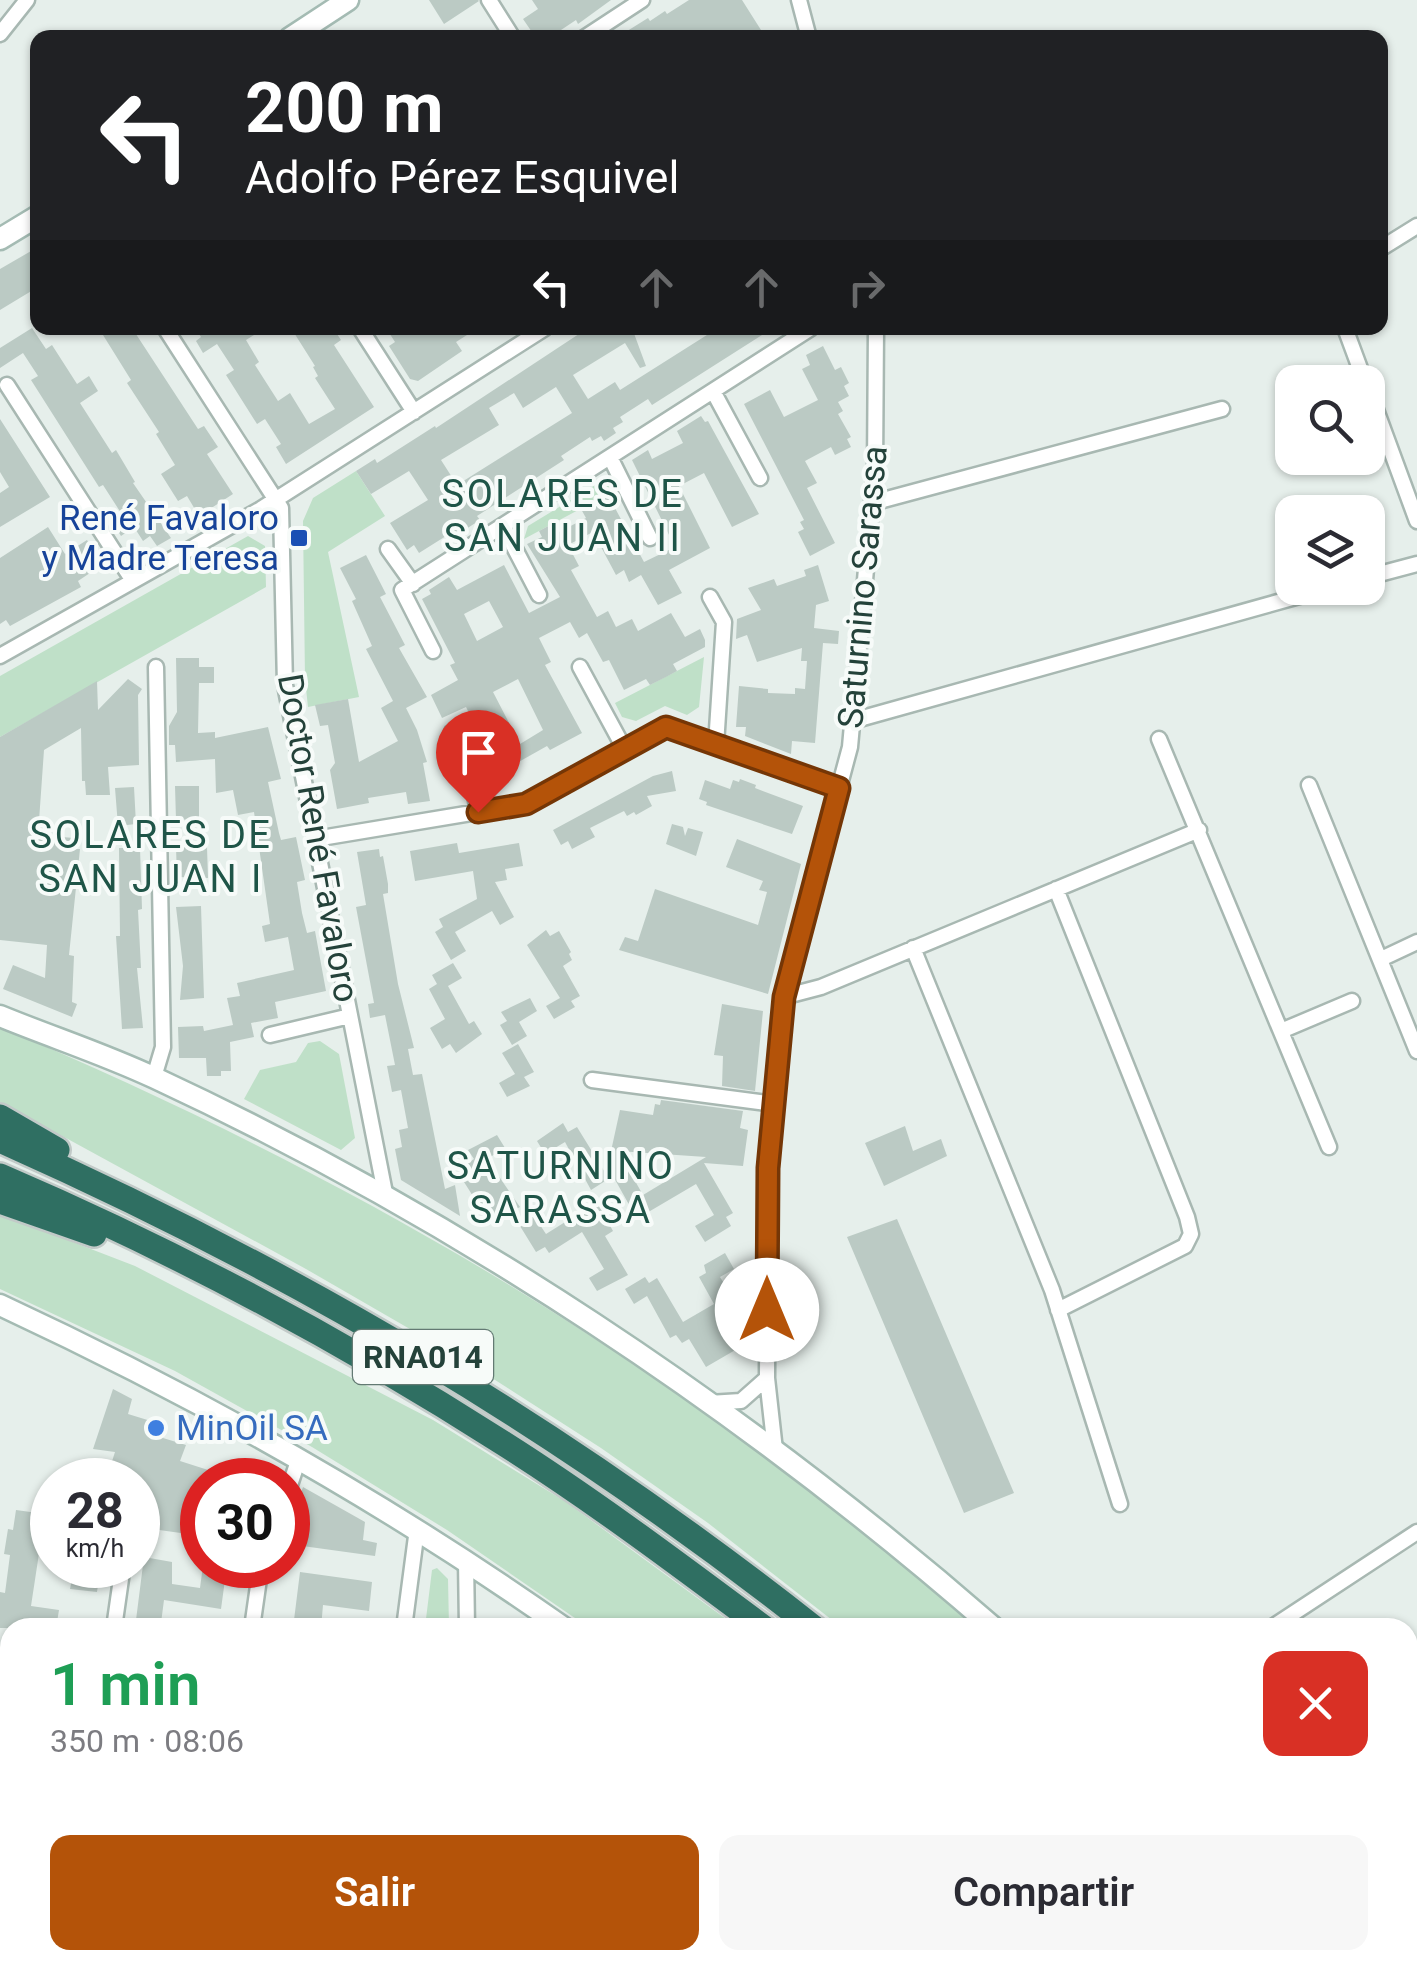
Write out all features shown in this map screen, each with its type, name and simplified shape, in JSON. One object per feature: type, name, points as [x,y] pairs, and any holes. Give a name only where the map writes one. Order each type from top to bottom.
[{"type":"highway","points":[[0,1118],[186,1226]]},
{"type":"highway","name":"RNA014","points":[[0,1140],[186,1226],[316,1294],[518,1415],[649,1503],[801,1618]]},
{"type":"highway","name":"RNA014","points":[[0,1176],[175,1256],[301,1322],[503,1442],[674,1559],[751,1618]]},
{"type":"highway","points":[[0,1201],[81,1229],[301,1322]]},
{"type":"street","points":[[0,34],[28,0]]},
{"type":"street","points":[[302,30],[348,0]]},
{"type":"street","points":[[489,0],[508,30]]},
{"type":"street","points":[[596,30],[642,0]]},
{"type":"street","points":[[799,0],[806,30]]},
{"type":"street","points":[[0,239],[30,221]]},
{"type":"street","points":[[1388,244],[1417,226]]},
{"type":"street","name":"Doctor René Favaloro","points":[[170,335],[281,508],[285,685],[386,1198]]},
{"type":"street","points":[[364,335],[414,412]]},
{"type":"street","points":[[0,656],[276,500],[531,335]]},
{"type":"street","points":[[408,587],[801,335]]},
{"type":"street","name":"Saturnino Sarassa","points":[[775,1450],[767,1378],[768,1168],[784,997],[850,747],[875,469],[876,335]]},
{"type":"street","points":[[1348,335],[1358,365]]},
{"type":"street","points":[[8,386],[133,581]]},
{"type":"street","points":[[713,391],[760,478]]},
{"type":"street","points":[[872,504],[1222,410]]},
{"type":"street","points":[[1385,436],[1417,521]]},
{"type":"street","points":[[610,457],[650,538]]},
{"type":"street","points":[[503,526],[539,595]]},
{"type":"street","points":[[388,549],[433,651]]},
{"type":"street","points":[[1385,572],[1417,564]]},
{"type":"street","points":[[710,596],[724,622],[716,745]]},
{"type":"street","points":[[852,721],[1275,603]]},
{"type":"street","points":[[154,1077],[162,1047],[156,667]]},
{"type":"street","points":[[580,667],[625,750]]},
{"type":"street","points":[[315,838],[526,804],[666,727],[839,788]]},
{"type":"street","points":[[452,732],[471,773],[478,812]]},
{"type":"street","points":[[1159,739],[1328,1147]]},
{"type":"street","points":[[1309,785],[1417,1051]]},
{"type":"street","points":[[784,997],[820,987],[1199,830]]},
{"type":"street","points":[[1056,889],[1187,1217],[1190,1234],[1185,1246],[1058,1310]]},
{"type":"street","points":[[1381,959],[1417,942]]},
{"type":"street","points":[[914,948],[1058,1310],[1120,1504]]},
{"type":"street","points":[[1281,1031],[1352,1001]]},
{"type":"street","points":[[0,1016],[154,1077],[386,1198],[616,1338],[775,1450],[982,1618]]},
{"type":"street","points":[[270,1034],[350,1016]]},
{"type":"street","points":[[592,1080],[774,1104]]},
{"type":"street","points":[[0,1305],[170,1386],[300,1458]]},
{"type":"street","points":[[709,1404],[741,1401],[767,1378]]},
{"type":"street","points":[[310,1464],[417,1528],[550,1618]]},
{"type":"street","points":[[405,1618],[417,1528]]},
{"type":"street","points":[[1285,1618],[1417,1532]]},
{"type":"street","points":[[466,1560],[467,1618]]},
{"type":"street","points":[[115,1618],[120,1588]]},
{"type":"street","points":[[254,1618],[258,1588]]},
{"type":"green space","points":[[356,471],[385,516],[328,552],[359,697],[308,707],[303,521],[313,498]]},
{"type":"green space","points":[[597,484],[609,486],[612,492],[524,539],[528,526]]},
{"type":"green space","points":[[248,536],[265,546],[266,587],[0,737],[0,676]]},
{"type":"green space","points":[[704,657],[699,707],[687,715],[665,706],[636,721],[622,717],[615,703]]},
{"type":"green space","points":[[0,1027],[130,1084],[387,1214],[512,1286],[634,1364],[752,1447],[865,1534],[963,1618],[829,1618],[708,1523],[467,1362],[0,1102]]},
{"type":"green space","points":[[320,1041],[339,1054],[355,1138],[341,1150],[244,1099],[260,1070],[296,1062],[308,1043]]},
{"type":"green space","points":[[0,1214],[135,1266],[433,1420],[566,1502],[725,1618],[575,1618],[447,1530],[312,1447],[175,1371],[0,1289]]},
{"type":"green space","points":[[437,1568],[448,1579],[449,1618],[426,1618],[432,1570]]},
{"type":"building","points":[[429,0],[478,0],[479,1],[444,24]]},
{"type":"building","points":[[532,0],[611,0],[578,24],[576,20],[561,30],[531,30],[523,19],[538,9]]},
{"type":"building","points":[[689,0],[742,0],[761,30],[629,30],[648,18],[650,21],[665,11],[667,14]]},
{"type":"building","points":[[30,252],[30,292],[0,310],[0,269]]},
{"type":"building","points":[[30,329],[30,335],[37,335],[46,349],[52,345],[77,384],[89,376],[98,391],[80,403],[112,453],[116,450],[133,483],[171,538],[157,546],[150,536],[143,541],[134,527],[121,536],[111,520],[121,513],[103,485],[99,487],[31,380],[38,376],[23,353],[0,368],[0,348]]},
{"type":"building","points":[[103,335],[137,335],[198,429],[204,426],[218,447],[207,454],[233,494],[199,516],[187,496],[178,501],[161,474],[175,465],[127,383],[131,380]]},
{"type":"building","points":[[254,335],[246,340],[259,362],[255,365],[278,401],[290,393],[309,424],[335,409],[315,378],[315,366],[295,335],[338,335],[341,340],[334,345],[374,407],[286,464],[276,447],[281,444],[265,419],[257,424],[226,375],[234,370],[217,344],[203,353],[196,341],[201,337]]},
{"type":"building","points":[[390,335],[467,335],[456,342],[462,351],[418,381],[410,379],[389,346],[395,342]]},
{"type":"building","points":[[577,335],[635,335],[646,366],[640,368],[625,343],[573,375],[588,399],[615,382],[620,390],[707,335],[762,335],[652,405],[648,399],[620,417],[623,422],[613,428],[616,433],[604,441],[601,436],[592,441],[590,437],[561,456],[564,460],[477,516],[480,520],[419,553],[414,545],[407,550],[390,523],[428,500],[409,471],[371,494],[356,471],[375,459],[377,463]],"holes":[[[556,387],[572,413],[457,485],[441,460],[499,425],[489,408],[514,393],[523,408]]]},
{"type":"building","points":[[823,346],[835,370],[841,367],[849,383],[844,386],[849,396],[838,402],[843,411],[838,414],[851,437],[847,439],[851,447],[835,455],[831,447],[805,461],[817,483],[807,488],[835,543],[810,556],[798,532],[804,529],[800,522],[804,520],[744,404],[770,390],[784,417],[818,400],[802,369],[810,365],[806,355]]},
{"type":"building","points":[[701,416],[708,421],[759,514],[732,527],[704,473],[679,486],[710,548],[669,570],[682,593],[658,605],[641,575],[629,582],[624,570],[616,575],[593,532],[568,545],[579,566],[571,570],[597,617],[608,611],[616,627],[632,619],[638,631],[671,613],[685,637],[700,629],[705,647],[673,664],[677,671],[666,677],[650,685],[646,679],[624,690],[609,660],[603,662],[587,633],[579,638],[570,622],[539,638],[551,662],[545,665],[582,733],[550,750],[547,746],[499,773],[466,707],[442,718],[431,695],[458,680],[450,665],[455,663],[422,599],[449,577],[457,590],[504,565],[529,613],[560,597],[527,544],[542,537],[539,531],[554,523],[559,532],[586,518],[581,509],[608,495],[644,562],[675,547],[632,460],[648,450],[652,459],[683,443],[677,431]],"holes":[[[489,601],[503,627],[477,641],[464,614]],[[518,679],[543,730],[520,744],[493,692]]]},
{"type":"building","points":[[0,419],[50,497],[0,527],[0,493],[9,487],[0,472]]},
{"type":"building","points":[[48,527],[65,554],[87,540],[102,565],[78,581],[81,587],[10,626],[6,620],[0,624],[0,558]]},
{"type":"building","points":[[366,555],[386,594],[380,597],[405,645],[399,648],[427,697],[406,708],[427,762],[423,763],[430,801],[408,804],[406,792],[368,798],[369,803],[337,809],[328,725],[320,726],[315,705],[348,699],[359,762],[398,741],[381,708],[393,701],[366,649],[372,646],[352,601],[356,599],[340,568]]},
{"type":"building","points":[[818,565],[829,601],[816,605],[814,628],[839,631],[838,644],[823,643],[815,743],[792,741],[791,754],[745,736],[746,727],[736,727],[739,686],[768,689],[768,693],[795,694],[795,688],[805,689],[807,661],[801,661],[802,648],[757,662],[747,635],[736,639],[737,619],[761,610],[748,588],[774,579],[777,586],[806,576],[804,570]]},
{"type":"building","points":[[176,658],[199,658],[199,667],[214,667],[214,683],[199,683],[198,733],[215,732],[215,738],[268,727],[281,779],[268,782],[279,833],[281,840],[296,837],[305,880],[297,882],[302,913],[307,933],[315,931],[326,991],[275,1002],[278,1018],[251,1023],[254,1037],[230,1042],[231,1071],[221,1071],[221,1076],[207,1076],[206,1058],[179,1058],[178,1027],[203,1026],[204,1031],[233,1025],[227,998],[240,996],[237,983],[294,970],[288,937],[265,942],[262,926],[270,924],[254,812],[238,815],[233,790],[216,793],[215,759],[176,762],[175,745],[169,745],[169,726],[177,712]]},
{"type":"building","points":[[128,679],[142,689],[138,695],[139,765],[108,767],[110,795],[86,795],[81,728],[44,750],[38,835],[74,838],[75,849],[80,849],[69,955],[74,956],[72,1002],[77,1004],[72,1017],[3,989],[13,965],[45,978],[47,945],[0,940],[0,737],[97,681],[98,710]]},
{"type":"building","points":[[672,771],[676,791],[647,796],[652,806],[636,815],[634,812],[627,816],[624,811],[590,828],[595,837],[572,849],[568,841],[561,845],[553,830],[653,776]]},
{"type":"building","points":[[740,779],[803,806],[792,834],[706,805],[699,799],[705,780],[730,789],[733,780]]},
{"type":"building","points":[[175,786],[199,786],[199,819],[176,820]]},
{"type":"building","points":[[134,787],[136,824],[118,826],[115,788]]},
{"type":"building","points":[[672,824],[683,827],[685,836],[688,828],[703,832],[696,856],[666,844]]},
{"type":"building","points":[[737,839],[801,864],[768,994],[619,950],[625,937],[638,941],[655,889],[758,925],[767,892],[759,890],[763,881],[726,867]]},
{"type":"building","points":[[457,843],[459,853],[519,843],[523,866],[505,869],[507,880],[495,882],[514,917],[500,925],[492,911],[455,932],[466,951],[451,960],[435,932],[443,927],[439,919],[477,899],[473,871],[415,881],[410,851]]},
{"type":"building","points":[[176,847],[207,847],[208,878],[177,877]]},
{"type":"building","points":[[119,848],[140,848],[141,968],[137,968],[143,1028],[122,1029],[116,936],[120,936]]},
{"type":"building","points":[[379,849],[388,884],[388,893],[383,894],[398,984],[414,1048],[408,1049],[413,1075],[422,1074],[445,1189],[455,1185],[460,1216],[401,1180],[395,1149],[402,1147],[399,1130],[408,1128],[401,1090],[392,1092],[387,1066],[395,1065],[385,1015],[370,1018],[368,1004],[374,1003],[356,907],[366,905],[357,852]]},
{"type":"building","points":[[201,906],[204,998],[180,1000],[183,966],[176,907]]},
{"type":"building","points":[[546,930],[550,936],[559,931],[571,952],[572,960],[563,966],[580,996],[571,1001],[575,1007],[554,1019],[546,1006],[560,998],[527,945]]},
{"type":"building","points":[[453,963],[462,978],[448,986],[469,1024],[474,1021],[482,1034],[456,1053],[450,1044],[442,1049],[430,1028],[445,1019],[429,989],[437,984],[432,975]]},
{"type":"building","points":[[530,998],[537,1011],[519,1022],[527,1036],[512,1045],[500,1025],[507,1021],[501,1012]]},
{"type":"building","points":[[722,1004],[763,1011],[755,1091],[722,1086],[723,1056],[714,1055]]},
{"type":"building","points":[[518,1044],[534,1072],[524,1077],[530,1086],[507,1097],[499,1083],[515,1074],[502,1053]]},
{"type":"building","points":[[661,1100],[743,1111],[740,1128],[748,1130],[743,1166],[704,1163],[733,1213],[726,1217],[731,1226],[705,1242],[695,1226],[714,1215],[696,1184],[645,1214],[640,1205],[632,1210],[613,1176],[591,1190],[565,1142],[545,1154],[537,1141],[563,1123],[568,1132],[577,1127],[606,1174],[620,1110],[653,1115],[655,1104],[660,1105]],"holes":[[[618,1151],[706,1157],[643,1195]]]},
{"type":"building","points":[[905,1126],[913,1151],[941,1139],[947,1156],[884,1186],[865,1143]]},
{"type":"building","points":[[497,1135],[505,1148],[487,1159],[520,1207],[490,1223],[464,1182],[477,1178],[468,1163],[474,1159],[468,1150]]},
{"type":"building","points":[[597,1202],[613,1231],[605,1236],[628,1275],[597,1291],[589,1278],[604,1269],[582,1232],[549,1253],[545,1247],[536,1252],[520,1226],[534,1216],[546,1234]]},
{"type":"building","points":[[897,1219],[1014,1493],[964,1513],[847,1237]]},
{"type":"building","points":[[725,1253],[734,1269],[720,1277],[750,1324],[742,1331],[746,1338],[734,1345],[737,1349],[706,1367],[689,1339],[682,1343],[676,1335],[670,1338],[647,1296],[634,1304],[625,1289],[645,1277],[649,1283],[657,1278],[683,1322],[714,1304],[699,1277],[706,1273],[704,1265]]},
{"type":"building","points":[[113,1389],[132,1399],[128,1414],[167,1426],[163,1438],[186,1445],[180,1458],[180,1533],[160,1530],[160,1458],[113,1458],[115,1452],[93,1449]]},
{"type":"building","points":[[310,1491],[365,1522],[363,1540],[377,1543],[375,1556],[310,1547]]},
{"type":"building","points":[[16,1510],[30,1512],[31,1606],[59,1610],[58,1618],[0,1618],[0,1592],[5,1593],[10,1555],[4,1554],[8,1529],[13,1530]]},
{"type":"building","points":[[160,1560],[172,1562],[172,1584],[180,1588],[224,1588],[221,1609],[164,1600],[162,1618],[136,1618],[140,1588],[160,1588]]},
{"type":"building","points":[[310,1573],[372,1582],[369,1611],[323,1605],[322,1618],[294,1618],[298,1588],[310,1588]]},
{"type":"building","points":[[70,1588],[98,1588],[97,1592]]},
{"type":"place","name":"René Favaloro y Madre Teresa","points":[[299,538]]},
{"type":"place","name":"MinOil SA","points":[[156,1428]]},
{"type":"district","name":"SOLARES DE SAN JUAN II","points":[[563,516]]},
{"type":"district","name":"SOLARES DE SAN JUAN I","points":[[151,857]]},
{"type":"district","name":"SATURNINO SARASSA","points":[[561,1188]]},
{"type":"route","points":[[478,812],[526,804],[666,727],[839,788],[784,997],[768,1168],[767,1310]]}]
